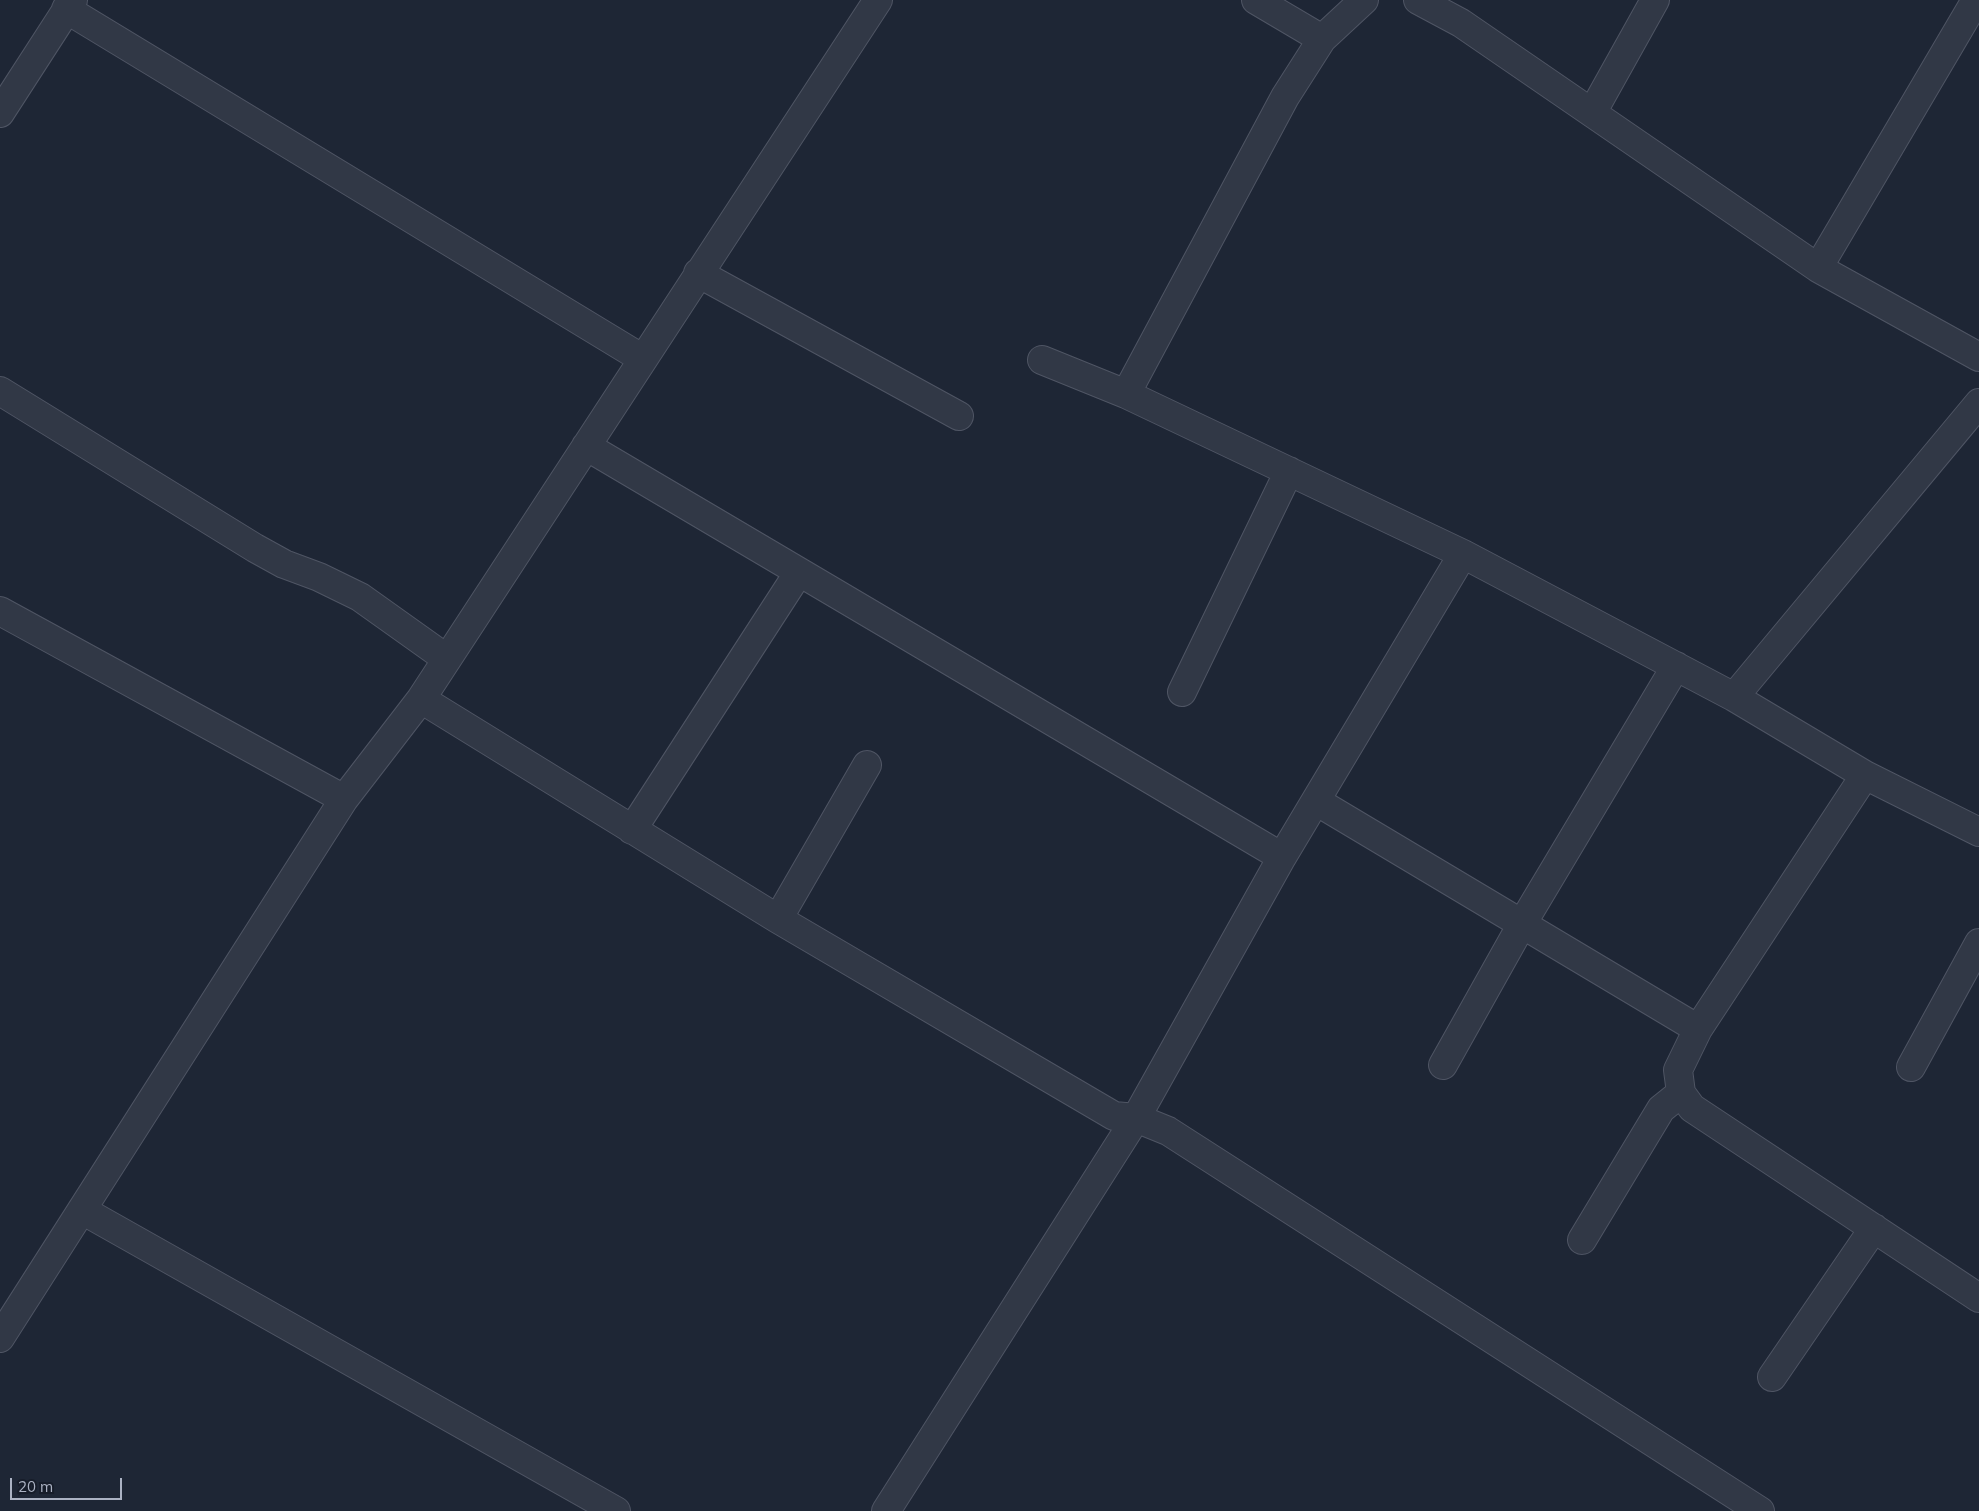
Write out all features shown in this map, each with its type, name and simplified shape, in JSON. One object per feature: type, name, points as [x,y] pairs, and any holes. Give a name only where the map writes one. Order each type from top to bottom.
[{"type":"street","points":[[0,1338],[344,799],[421,699],[878,0]]},
{"type":"street","points":[[1256,0],[1322,38]]},
{"type":"street","points":[[1126,394],[1285,97],[1322,38],[1364,0]]},
{"type":"street","points":[[1418,0],[1461,23],[1818,268],[1979,357]]},
{"type":"street","points":[[1592,113],[1654,0]]},
{"type":"street","points":[[1818,268],[1976,0]]},
{"type":"street","points":[[0,113],[69,5],[643,359]]},
{"type":"street","points":[[698,273],[958,416]]},
{"type":"street","points":[[1042,360],[1126,394],[1462,554],[1734,697],[1865,775],[1979,832]]},
{"type":"street","points":[[0,391],[255,548],[284,564],[319,577],[360,597],[447,659]]},
{"type":"street","points":[[1734,697],[1979,402]]},
{"type":"street","points":[[586,446],[1282,856]]},
{"type":"street","points":[[1182,692],[1289,471]]},
{"type":"street","points":[[886,1511],[1136,1118],[1282,856],[1462,554]]},
{"type":"street","points":[[632,830],[799,572]]},
{"type":"street","points":[[0,611],[344,799]]},
{"type":"street","points":[[1443,1065],[1522,924],[1676,666]]},
{"type":"street","points":[[421,699],[778,919],[1114,1116],[1136,1118],[1168,1131],[1760,1511]]},
{"type":"street","points":[[778,919],[867,765]]},
{"type":"street","points":[[1865,775],[1698,1029],[1678,1070],[1681,1093],[1692,1108],[1979,1298]]},
{"type":"street","points":[[1316,800],[1698,1029]]},
{"type":"street","points":[[1911,1067],[1979,943]]},
{"type":"street","points":[[1582,1240],[1661,1109],[1681,1093]]},
{"type":"street","points":[[82,1210],[616,1511]]},
{"type":"street","points":[[1772,1377],[1874,1228]]}]
